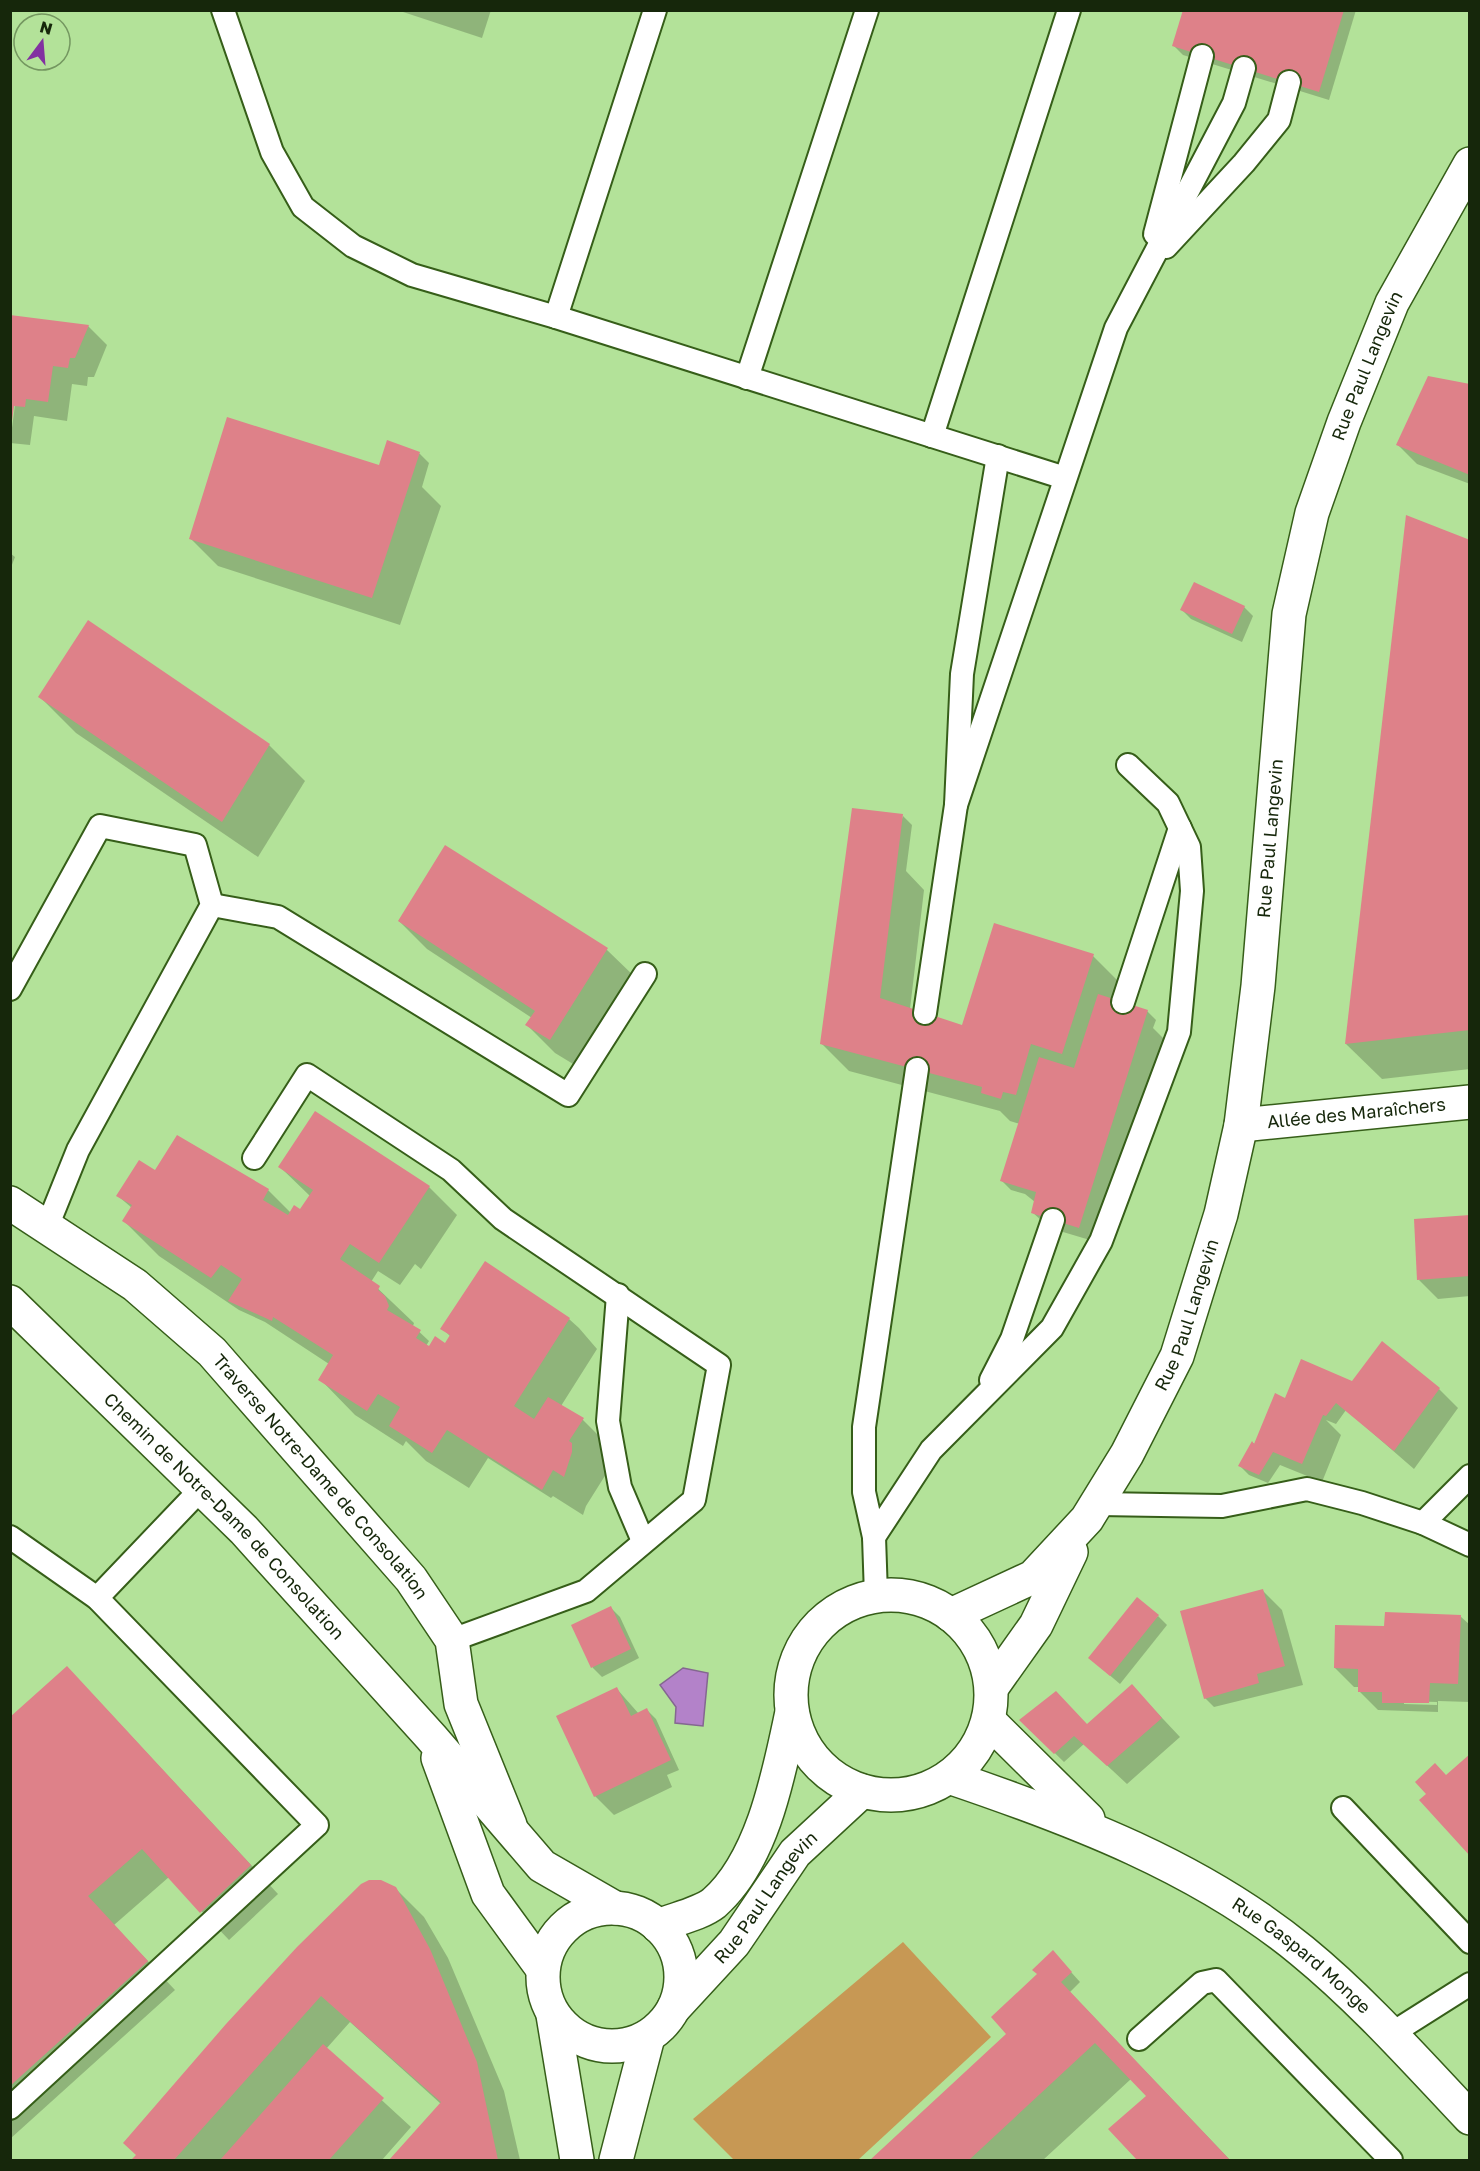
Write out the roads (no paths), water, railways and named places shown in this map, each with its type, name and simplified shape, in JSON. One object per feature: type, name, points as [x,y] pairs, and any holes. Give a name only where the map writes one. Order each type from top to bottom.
[{"type":"street","name":"Rue Paul Langevin","points":[[992,1687],[1036,1625],[1093,1511],[1178,1356],[1221,1214],[1241,1125],[1258,986],[1289,614],[1312,513],[1344,422],[1392,303],[1470,164]]},
{"type":"street","name":"Allée des Maraîchers","points":[[1241,1125],[1470,1101]]},
{"type":"street","name":"Traverse Notre-Dame de Consolation","points":[[10,1203],[135,1285],[212,1352],[411,1578],[452,1640],[461,1704],[514,1835]]},
{"type":"street","name":"Chemin de Notre-Dame de Consolation","points":[[10,1302],[244,1530],[430,1737],[542,1866],[615,1908]]},
{"type":"street","name":"Rue Paul Langevin","points":[[951,1615],[1033,1577],[1093,1511]]},
{"type":"street","points":[[900,1594],[924,1600],[951,1615],[972,1635],[986,1660],[992,1687],[989,1721],[974,1752],[950,1777],[922,1791],[892,1795],[862,1791],[838,1781],[808,1752],[792,1712],[792,1676],[804,1643],[828,1617],[858,1600],[876,1595],[900,1594]]},
{"type":"street","name":"Rue Paul Langevin","points":[[658,1926],[712,1904],[736,1877],[756,1841],[780,1769],[792,1712]]},
{"type":"street","name":"Rue Gaspard Monge","points":[[989,1721],[1052,1786],[1102,1832]]},
{"type":"street","name":"Chemin de Notre-Dame de Consolation","points":[[430,1737],[488,1894],[542,1968]]},
{"type":"street","name":"Rue Gaspard Monge","points":[[950,1777],[1102,1832],[1219,1893],[1301,1950],[1390,2034],[1470,2118]]},
{"type":"street","name":"Rue Paul Langevin","points":[[674,2008],[734,1943],[795,1853],[862,1791]]},
{"type":"street","points":[[553,2015],[579,2039],[614,2046],[648,2037],[663,2025],[674,2008],[681,1980],[676,1950],[658,1926],[638,1913],[615,1908],[581,1914],[555,1937],[542,1968],[545,1998],[553,2015],[577,2160]]},
{"type":"street","points":[[616,2160],[648,2037]]},
{"type":"lane","points":[[223,10],[272,152],[303,207],[353,246],[412,275],[556,317],[1065,478]]},
{"type":"lane","points":[[556,317],[655,10]]},
{"type":"lane","points":[[747,378],[867,10]]},
{"type":"lane","points":[[932,436],[1069,10]]},
{"type":"lane","points":[[1145,270],[1202,56]]},
{"type":"lane","points":[[956,805],[1116,328],[1234,103],[1244,68]]},
{"type":"lane","points":[[1145,270],[1244,163],[1279,120],[1289,82]]},
{"type":"lane","points":[[925,1013],[956,805],[962,674],[998,456]]},
{"type":"lane","points":[[874,1537],[931,1450],[1052,1328],[1101,1241],[1149,1107],[1179,1032],[1192,891],[1190,847],[1168,803],[1128,765]]},
{"type":"lane","points":[[10,989],[100,826],[195,845],[212,905],[78,1150],[47,1227]]},
{"type":"lane","points":[[1122,1002],[1180,828]]},
{"type":"lane","points":[[212,905],[278,917],[568,1095],[645,974]]},
{"type":"lane","points":[[876,1595],[874,1537],[864,1492],[864,1427],[917,1069]]},
{"type":"lane","points":[[254,1158],[307,1075],[451,1170],[503,1219],[719,1365],[694,1500],[586,1591],[452,1640]]},
{"type":"lane","points":[[982,1399],[1012,1339],[1053,1220]]},
{"type":"lane","points":[[618,1295],[608,1421],[620,1487],[643,1541]]},
{"type":"lane","points":[[1423,1523],[1470,1476]]},
{"type":"lane","points":[[97,1598],[202,1488]]},
{"type":"lane","points":[[1093,1511],[1222,1506],[1307,1489],[1362,1503],[1423,1523],[1470,1545]]},
{"type":"lane","points":[[10,1537],[97,1598],[317,1826],[10,2108]]},
{"type":"lane","points":[[1343,1808],[1470,1942]]},
{"type":"lane","points":[[1139,2039],[1202,1983],[1216,1980],[1390,2160]]},
{"type":"lane","points":[[1390,2034],[1470,1984]]}]
